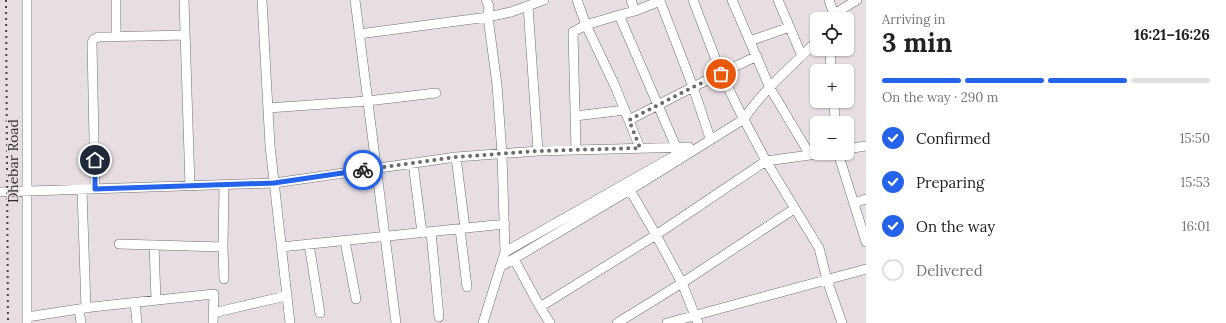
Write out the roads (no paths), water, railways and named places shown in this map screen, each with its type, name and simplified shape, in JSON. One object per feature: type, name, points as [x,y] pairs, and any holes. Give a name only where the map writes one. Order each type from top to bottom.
[{"type":"street","name":"Dhebar Road","points":[[27,0],[27,320]]},
{"type":"street","points":[[116,0],[116,36]]},
{"type":"street","points":[[184,0],[190,186]]},
{"type":"street","points":[[262,0],[274,183],[290,323]]},
{"type":"street","points":[[355,0],[395,323]]},
{"type":"street","points":[[359,34],[488,17],[512,12],[544,0]]},
{"type":"street","points":[[577,0],[586,25],[615,86],[640,148]]},
{"type":"street","points":[[631,0],[635,11]]},
{"type":"street","points":[[576,150],[573,32],[586,25],[635,11],[660,0],[693,87],[709,135]]},
{"type":"street","points":[[693,0],[721,74],[744,115],[766,161],[818,248],[842,323]]},
{"type":"street","points":[[540,307],[656,235],[766,161],[810,155],[770,88],[732,0]]},
{"type":"street","points":[[778,0],[802,56]]},
{"type":"street","points":[[829,0],[830,12]]},
{"type":"street","points":[[840,12],[857,0]]},
{"type":"street","points":[[484,322],[505,252],[502,154],[497,85],[488,17],[489,2]]},
{"type":"street","points":[[528,6],[538,151]]},
{"type":"street","points":[[619,15],[676,147]]},
{"type":"street","points":[[750,41],[790,26]]},
{"type":"street","points":[[95,189],[92,43],[94,39],[98,37],[116,36],[185,35]]},
{"type":"street","points":[[505,252],[628,186],[744,115],[810,48]]},
{"type":"street","points":[[629,120],[658,104],[757,56]]},
{"type":"street","points":[[268,108],[367,101],[436,93]]},
{"type":"street","points":[[575,116],[624,110]]},
{"type":"street","points":[[500,267],[688,147],[744,115]]},
{"type":"street","points":[[854,148],[866,146]]},
{"type":"street","points":[[0,192],[274,183],[456,157],[538,151],[688,147]]},
{"type":"street","points":[[456,157],[467,287]]},
{"type":"street","points":[[840,160],[866,242]]},
{"type":"street","points":[[414,163],[439,317]]},
{"type":"street","points":[[224,185],[222,247],[224,279]]},
{"type":"street","points":[[628,186],[682,283],[697,319]]},
{"type":"street","points":[[81,323],[82,190]]},
{"type":"street","points":[[854,203],[866,199]]},
{"type":"street","points":[[617,323],[682,283],[794,208]]},
{"type":"street","points":[[281,247],[505,224]]},
{"type":"street","points":[[345,241],[356,299]]},
{"type":"street","points":[[119,244],[222,247]]},
{"type":"street","points":[[309,244],[320,313]]},
{"type":"street","points":[[154,245],[156,300]]},
{"type":"street","points":[[514,259],[550,323]]},
{"type":"street","points":[[667,323],[697,319],[866,269]]},
{"type":"street","points":[[27,320],[82,308],[214,294],[213,323]]},
{"type":"street","points":[[213,313],[286,296]]},
{"type":"street","points":[[135,302],[137,323]]},
{"type":"railway","points":[[6,0],[8,323]]}]
